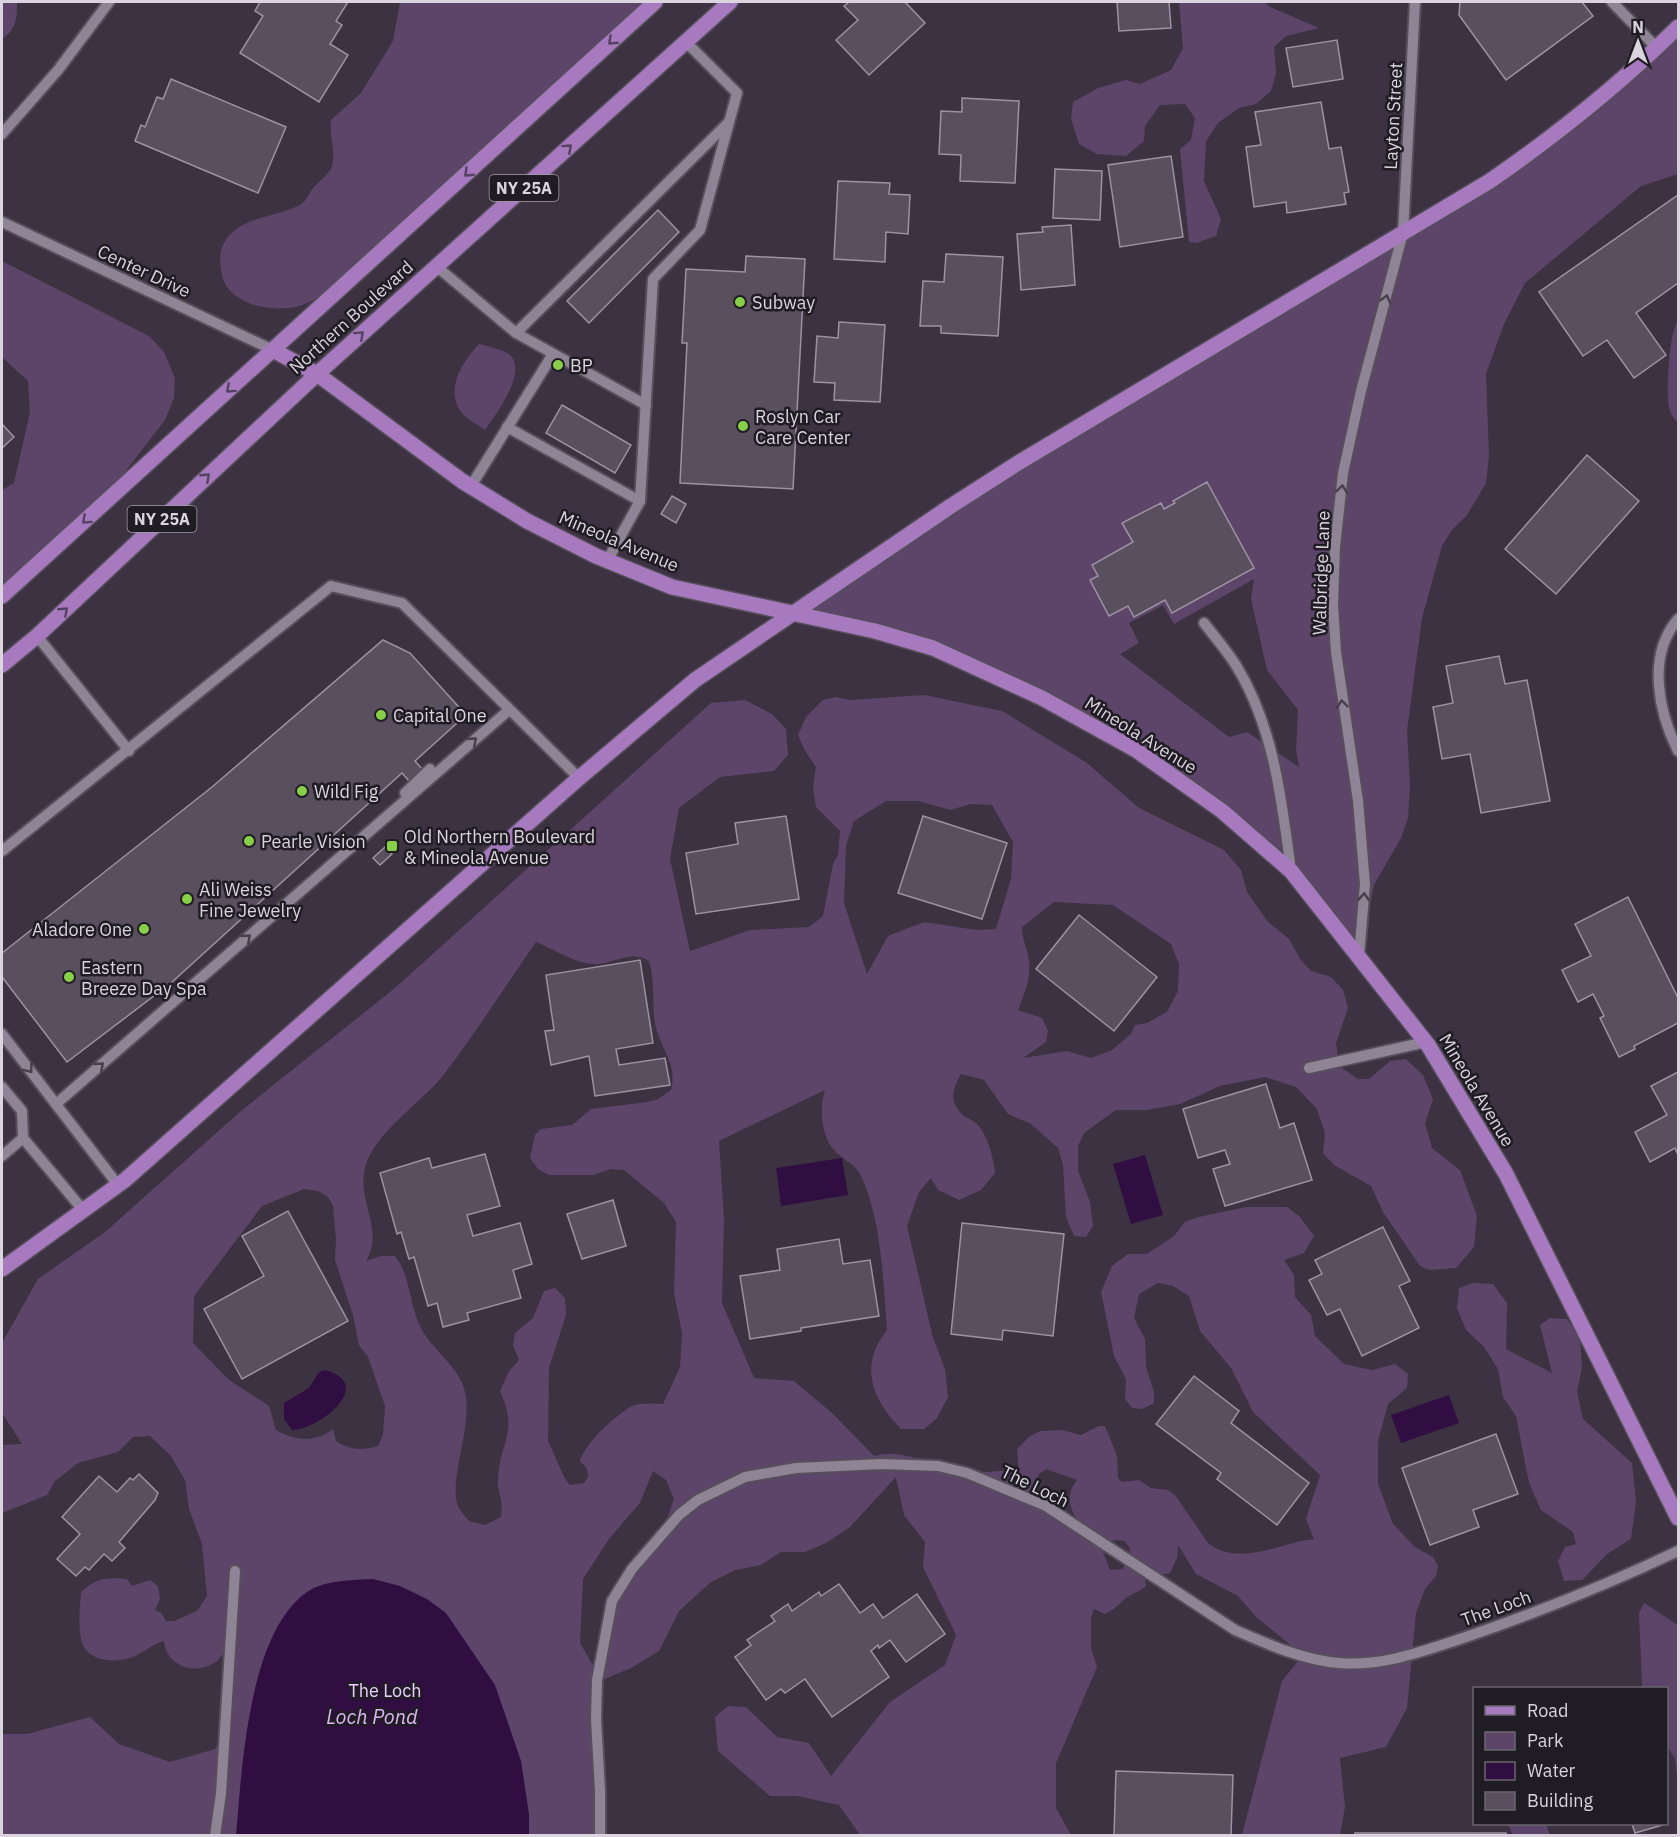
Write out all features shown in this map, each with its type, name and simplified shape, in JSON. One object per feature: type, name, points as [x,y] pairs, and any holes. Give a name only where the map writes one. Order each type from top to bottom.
[{"type":"main road","name":"Northern Boulevard","points":[[2,596],[655,2]]},
{"type":"main road","name":"Northern Boulevard","points":[[2,665],[37,636],[317,374],[730,2]]},
{"type":"main road","points":[[2,1269],[118,1185],[579,778],[695,680],[1008,469],[1490,181],[1616,87],[1678,27]]},
{"type":"main road","name":"Mineola Avenue","points":[[273,350],[317,374],[471,486],[528,521],[607,561],[672,587],[797,613],[933,648],[1042,698],[1136,750],[1222,811],[1290,871],[1426,1042],[1506,1174],[1678,1518]]},
{"type":"street","points":[[2,134],[58,70],[109,2]]},
{"type":"street","name":"Layton Street","points":[[1403,233],[1415,2]]},
{"type":"street","points":[[1612,2],[1658,48]]},
{"type":"street","points":[[607,561],[640,501],[653,279],[700,230],[737,93],[685,41]]},
{"type":"street","points":[[516,333],[730,122]]},
{"type":"street","name":"Center Drive","points":[[2,222],[273,350]]},
{"type":"street","name":"Walbridge Lane","points":[[1359,956],[1365,884],[1358,801],[1336,652],[1333,604],[1335,547],[1343,473],[1361,391],[1403,233]]},
{"type":"street","points":[[436,266],[516,333],[646,405]]},
{"type":"street","points":[[471,486],[553,354]]},
{"type":"street","points":[[507,427],[640,501]]},
{"type":"street","points":[[2,851],[331,586],[402,603],[579,778]]},
{"type":"street","points":[[1678,620],[1666,640],[1659,680],[1663,713],[1678,751]]},
{"type":"street","points":[[1204,623],[1237,667],[1263,729],[1275,764],[1282,800],[1290,871]]},
{"type":"street","points":[[37,636],[129,751]]},
{"type":"street","points":[[56,1104],[508,710]]},
{"type":"street","points":[[2,1034],[118,1185]]},
{"type":"street","points":[[1309,1068],[1426,1042]]},
{"type":"street","points":[[2,1087],[22,1111],[23,1138],[83,1210]]},
{"type":"street","points":[[2,1156],[23,1138]]},
{"type":"street","name":"The Loch","points":[[600,1836],[597,1680],[612,1601],[632,1569],[679,1515],[722,1487],[763,1472],[882,1464],[938,1466],[967,1473],[1046,1506],[1235,1630],[1263,1643],[1339,1663],[1395,1658],[1431,1648],[1542,1609],[1678,1551]]},
{"type":"street","points":[[215,1836],[221,1793],[235,1572]]},
{"type":"green space","points":[[2,2],[17,2],[17,13],[10,32],[2,39]]},
{"type":"green space","points":[[400,2],[653,2],[329,292],[299,306],[278,309],[255,305],[235,296],[223,279],[221,270],[221,252],[224,243],[230,234],[248,223],[300,205],[329,172],[333,161],[331,120],[361,93],[393,41]]},
{"type":"green space","points":[[1179,2],[1265,2],[1270,7],[1319,28],[1286,36],[1274,47],[1276,73],[1271,91],[1256,104],[1239,108],[1218,123],[1206,141],[1204,181],[1221,219],[1216,236],[1196,243],[1189,242],[1180,149],[1191,140],[1195,118],[1185,104],[1160,105],[1145,126],[1144,141],[1126,156],[1097,154],[1079,144],[1071,119],[1073,102],[1098,88],[1126,80],[1140,84],[1171,70],[1183,48]]},
{"type":"green space","points":[[1678,27],[1678,174],[1641,186],[1525,283],[1504,324],[1486,374],[1489,456],[1486,483],[1467,515],[1452,530],[1442,546],[1422,618],[1407,731],[1410,785],[1408,818],[1401,838],[1374,885],[1359,956],[1290,871],[1136,750],[990,673],[797,613],[951,506],[1507,173]],"holes":[[[1254,579],[1251,599],[1267,670],[1298,710],[1296,751],[1299,767],[1247,732],[1229,737],[1120,654],[1139,643],[1129,623],[1163,605],[1174,624]]]},
{"type":"green space","points":[[2,261],[149,336],[164,352],[175,378],[174,398],[165,420],[97,508],[2,596],[2,490],[14,483],[30,412],[28,381],[2,357]]},
{"type":"green space","points":[[1678,320],[1678,423],[1671,413],[1668,392],[1670,351]]},
{"type":"green space","points":[[479,344],[508,354],[515,364],[515,373],[508,394],[485,430],[461,412],[455,391],[458,374]]},
{"type":"green space","points":[[924,695],[1002,711],[1087,763],[1139,808],[1224,850],[1241,870],[1247,892],[1268,922],[1289,939],[1300,959],[1311,971],[1331,977],[1343,990],[1348,1008],[1336,1043],[1339,1066],[1358,1079],[1369,1079],[1390,1061],[1406,1059],[1423,1075],[1433,1099],[1425,1123],[1432,1148],[1460,1170],[1477,1216],[1474,1247],[1456,1268],[1430,1270],[1420,1266],[1383,1212],[1371,1186],[1334,1165],[1323,1153],[1325,1133],[1317,1109],[1296,1087],[1265,1077],[1220,1086],[1180,1104],[1147,1110],[1116,1110],[1084,1133],[1078,1146],[1078,1171],[1090,1202],[1093,1226],[1086,1237],[1074,1236],[1066,1217],[1063,1165],[1058,1148],[1031,1124],[1008,1114],[984,1080],[961,1074],[954,1089],[953,1098],[961,1113],[977,1124],[985,1135],[992,1154],[995,1173],[981,1190],[959,1200],[938,1190],[931,1178],[919,1192],[907,1226],[933,1338],[945,1369],[948,1397],[937,1418],[924,1429],[901,1429],[882,1406],[872,1381],[873,1356],[887,1330],[883,1272],[877,1232],[861,1176],[856,1168],[830,1145],[824,1130],[822,1113],[825,1090],[719,1141],[724,1220],[722,1303],[754,1378],[794,1381],[833,1414],[874,1456],[898,1454],[910,1456],[944,1468],[968,1473],[1019,1471],[1017,1449],[1030,1436],[1040,1431],[1062,1430],[1081,1435],[1099,1426],[1105,1426],[1117,1456],[1118,1478],[1122,1482],[1139,1480],[1151,1488],[1168,1490],[1175,1495],[1208,1543],[1220,1550],[1233,1553],[1261,1552],[1314,1539],[1306,1519],[1320,1475],[1253,1412],[1231,1368],[1200,1331],[1189,1296],[1173,1286],[1158,1283],[1139,1294],[1134,1318],[1145,1339],[1146,1367],[1154,1392],[1154,1403],[1142,1409],[1132,1408],[1125,1399],[1126,1379],[1114,1356],[1101,1292],[1112,1266],[1128,1254],[1147,1254],[1174,1236],[1185,1222],[1246,1207],[1287,1207],[1300,1217],[1314,1236],[1304,1253],[1284,1260],[1294,1275],[1295,1297],[1311,1315],[1315,1336],[1344,1364],[1372,1370],[1395,1364],[1408,1374],[1407,1388],[1388,1404],[1378,1441],[1378,1484],[1393,1524],[1415,1547],[1433,1557],[1438,1566],[1436,1576],[1425,1589],[1416,1613],[1407,1708],[1386,1747],[1340,1758],[1345,1807],[1340,1835],[1242,1835],[1282,1681],[1303,1655],[1256,1617],[1238,1596],[1196,1574],[1178,1545],[1177,1558],[1170,1573],[1162,1575],[1144,1573],[1146,1586],[1142,1590],[1129,1596],[1105,1614],[1094,1609],[1091,1618],[1091,1648],[1097,1667],[1056,1763],[1056,1808],[1071,1835],[860,1835],[839,1805],[797,1796],[770,1796],[718,1751],[715,1717],[728,1706],[746,1707],[777,1737],[809,1743],[831,1776],[890,1702],[945,1665],[956,1635],[923,1567],[925,1542],[904,1515],[896,1477],[850,1527],[826,1543],[805,1552],[781,1552],[761,1565],[735,1570],[711,1582],[679,1611],[659,1651],[631,1668],[602,1680],[599,1835],[2,1835],[2,1734],[27,1734],[90,1717],[119,1744],[170,1762],[215,1749],[224,1736],[229,1645],[216,1662],[206,1667],[189,1668],[175,1662],[166,1649],[164,1641],[128,1659],[103,1660],[89,1653],[81,1639],[79,1621],[81,1592],[96,1581],[113,1578],[127,1579],[132,1586],[150,1580],[158,1586],[160,1599],[155,1610],[161,1613],[166,1621],[174,1621],[197,1611],[207,1596],[202,1544],[189,1509],[185,1480],[171,1456],[150,1436],[133,1437],[118,1452],[78,1463],[55,1481],[47,1495],[2,1513],[2,1445],[22,1444],[2,1413],[2,1343],[38,1279],[105,1232],[241,1111],[395,988],[711,703],[745,700],[772,714],[786,729],[788,755],[774,771],[720,777],[679,808],[670,859],[690,951],[750,930],[809,927],[823,916],[833,864],[838,855],[840,831],[816,807],[813,787],[816,767],[798,735],[806,717],[823,700],[836,697],[851,700]],"holes":[[[886,801],[919,801],[950,810],[971,804],[992,805],[1013,842],[1011,879],[996,929],[977,930],[924,922],[888,936],[867,974],[844,903],[846,845],[854,821]],[[1054,902],[1113,905],[1171,944],[1179,964],[1178,991],[1167,1012],[1147,1023],[1135,1025],[1131,1034],[1112,1050],[1091,1058],[1067,1051],[1023,1058],[1046,1042],[1048,1031],[1042,1018],[1018,1010],[1029,974],[1022,927]],[[536,942],[575,960],[591,964],[630,957],[649,961],[655,1023],[672,1072],[671,1090],[658,1099],[647,1102],[591,1109],[572,1125],[541,1129],[535,1135],[530,1158],[538,1169],[549,1175],[593,1175],[611,1169],[624,1170],[664,1203],[676,1222],[674,1293],[682,1333],[680,1367],[663,1404],[634,1405],[608,1424],[588,1446],[580,1461],[587,1469],[588,1477],[584,1483],[570,1485],[548,1441],[549,1368],[566,1315],[565,1298],[555,1288],[544,1291],[533,1318],[515,1333],[513,1345],[519,1360],[509,1371],[500,1391],[508,1417],[507,1436],[498,1479],[502,1505],[501,1517],[485,1525],[469,1521],[459,1508],[456,1495],[467,1406],[462,1383],[421,1328],[404,1272],[395,1256],[381,1256],[366,1261],[373,1236],[363,1184],[364,1171],[375,1146],[393,1125],[437,1083]],[[304,1189],[318,1191],[328,1197],[333,1206],[335,1260],[353,1315],[359,1345],[368,1357],[385,1406],[383,1435],[378,1446],[367,1449],[351,1448],[336,1441],[333,1429],[319,1437],[305,1439],[276,1430],[269,1406],[229,1380],[193,1343],[194,1296],[262,1206]],[[1046,1469],[1077,1480],[1070,1494],[1071,1507],[1086,1532],[1052,1510],[1040,1495],[1037,1485],[1038,1475]],[[653,1471],[666,1480],[674,1499],[661,1535],[612,1601],[598,1674],[580,1643],[583,1579],[609,1539],[640,1503]],[[1125,1541],[1130,1549],[1123,1569],[1110,1570],[1101,1547],[1107,1542]]]},
{"type":"green space","points":[[1473,1283],[1493,1284],[1507,1303],[1506,1349],[1552,1373],[1540,1325],[1550,1318],[1567,1319],[1580,1338],[1582,1367],[1577,1392],[1583,1419],[1632,1463],[1636,1502],[1631,1539],[1607,1554],[1582,1580],[1564,1581],[1558,1561],[1565,1547],[1576,1544],[1573,1532],[1541,1510],[1529,1483],[1516,1416],[1503,1397],[1498,1369],[1484,1347],[1466,1330],[1457,1308],[1459,1288]]},
{"type":"green space","points":[[1644,1603],[1678,1625],[1678,1784],[1675,1759],[1668,1748],[1668,1687],[1643,1687],[1642,1685],[1639,1613]]},
{"type":"green space","points":[[1508,1825],[1546,1825],[1550,1835],[1513,1835]]},
{"type":"water","points":[[1145,1155],[1163,1215],[1131,1224],[1113,1164]]},
{"type":"water","points":[[842,1158],[848,1195],[781,1206],[776,1168]]},
{"type":"water","points":[[325,1370],[340,1377],[346,1385],[345,1395],[328,1415],[316,1423],[292,1430],[284,1419],[284,1403],[309,1388],[319,1372]]},
{"type":"water","points":[[1449,1395],[1459,1423],[1401,1443],[1391,1415]]},
{"type":"water","name":"Loch Pond","points":[[373,1579],[400,1586],[427,1599],[446,1613],[495,1685],[521,1761],[529,1814],[529,1835],[236,1835],[241,1775],[252,1704],[260,1670],[272,1638],[287,1612],[307,1592],[330,1583]]},
{"type":"building","points":[[260,2],[348,2],[336,21],[342,25],[330,44],[348,55],[319,102],[240,53],[263,16],[255,11]]},
{"type":"building","points":[[849,2],[905,2],[925,23],[869,75],[836,40],[858,20],[844,6]]},
{"type":"building","points":[[1117,2],[1169,2],[1171,28],[1119,31]]},
{"type":"building","points":[[1460,2],[1582,2],[1593,16],[1506,80],[1459,15]]},
{"type":"building","points":[[1337,40],[1343,79],[1293,87],[1286,48]]},
{"type":"building","points":[[171,79],[286,127],[258,193],[135,141],[141,125],[145,127],[157,97],[163,99]]},
{"type":"building","points":[[962,98],[1019,101],[1015,183],[960,181],[961,155],[939,154],[941,111],[962,112]]},
{"type":"building","points":[[1321,102],[1329,149],[1341,147],[1349,192],[1344,193],[1346,204],[1287,213],[1286,202],[1254,207],[1246,147],[1261,145],[1255,112]]},
{"type":"building","points":[[1171,156],[1183,237],[1120,247],[1108,165]]},
{"type":"building","points":[[1055,169],[1102,171],[1100,220],[1053,218]]},
{"type":"building","points":[[838,181],[890,183],[889,194],[910,195],[908,234],[886,232],[885,262],[834,259]]},
{"type":"building","points":[[1678,195],[1678,283],[1636,313],[1666,355],[1634,378],[1607,340],[1583,356],[1539,292]]},
{"type":"building","points":[[658,210],[679,232],[589,323],[567,301]]},
{"type":"building","points":[[1071,225],[1075,285],[1021,290],[1017,234],[1043,232],[1042,227]]},
{"type":"building","points":[[946,254],[1003,257],[998,336],[941,333],[941,326],[920,326],[923,281],[944,282]]},
{"type":"building","points":[[746,256],[805,259],[793,489],[680,483],[687,343],[682,343],[686,269],[745,272]]},
{"type":"building","points":[[839,322],[885,325],[880,402],[834,400],[835,383],[814,382],[817,336],[838,338]]},
{"type":"building","points":[[562,405],[631,445],[615,473],[546,433]]},
{"type":"building","points":[[2,424],[14,437],[2,448]]},
{"type":"building","points":[[1587,455],[1639,501],[1556,594],[1505,549]]},
{"type":"building","points":[[1207,482],[1254,568],[1172,613],[1165,600],[1134,617],[1128,606],[1109,616],[1090,580],[1098,576],[1092,565],[1133,542],[1122,523],[1161,503],[1164,509],[1175,503],[1173,501]]},
{"type":"building","points":[[672,496],[686,504],[676,523],[661,514]]},
{"type":"building","points":[[383,640],[410,653],[466,715],[415,761],[422,769],[409,781],[402,773],[171,983],[67,1062],[2,977],[2,953],[212,787]]},
{"type":"building","points":[[1499,656],[1505,684],[1527,680],[1550,801],[1481,813],[1470,754],[1442,759],[1433,707],[1453,703],[1446,666]]},
{"type":"building","points":[[786,816],[799,899],[696,914],[686,853],[738,844],[735,823]]},
{"type":"building","points":[[923,816],[1007,843],[982,919],[898,893]]},
{"type":"building","points":[[385,847],[392,854],[380,865],[373,858]]},
{"type":"building","points":[[1628,897],[1678,998],[1678,1023],[1634,1046],[1635,1049],[1619,1057],[1600,1018],[1604,1016],[1593,994],[1578,1002],[1562,970],[1591,956],[1575,924]]},
{"type":"building","points":[[1079,915],[1157,977],[1114,1031],[1036,969]]},
{"type":"building","points":[[640,960],[653,1043],[616,1049],[619,1065],[665,1058],[670,1085],[595,1096],[589,1056],[551,1065],[545,1031],[554,1030],[546,975]]},
{"type":"building","points":[[1678,1072],[1678,1155],[1675,1148],[1650,1162],[1635,1132],[1667,1115],[1651,1086]]},
{"type":"building","points":[[1266,1084],[1280,1128],[1294,1123],[1312,1180],[1225,1206],[1213,1169],[1230,1164],[1225,1150],[1198,1158],[1183,1109]]},
{"type":"building","points":[[485,1154],[500,1206],[467,1215],[473,1236],[520,1223],[532,1264],[513,1270],[521,1298],[467,1313],[469,1320],[443,1327],[437,1303],[428,1306],[414,1257],[409,1259],[401,1232],[397,1234],[380,1173],[429,1158],[432,1168]]},
{"type":"building","points":[[613,1200],[626,1246],[582,1259],[567,1214]]},
{"type":"building","points":[[288,1211],[348,1321],[242,1379],[204,1309],[264,1276],[242,1236]]},
{"type":"building","points":[[962,1223],[1064,1234],[1053,1336],[1003,1330],[1002,1340],[951,1334]]},
{"type":"building","points":[[1383,1227],[1410,1281],[1399,1286],[1419,1328],[1362,1356],[1340,1309],[1327,1315],[1309,1280],[1322,1274],[1315,1260]]},
{"type":"building","points":[[839,1239],[843,1264],[870,1260],[879,1316],[801,1328],[801,1331],[750,1339],[740,1276],[780,1270],[777,1249]]},
{"type":"building","points":[[1194,1376],[1239,1411],[1231,1423],[1309,1483],[1277,1525],[1217,1479],[1221,1473],[1156,1424]]},
{"type":"building","points":[[1496,1434],[1518,1494],[1473,1510],[1479,1527],[1430,1545],[1402,1468]]},
{"type":"building","points":[[139,1474],[158,1493],[155,1500],[119,1542],[125,1548],[112,1561],[104,1554],[89,1570],[85,1567],[76,1576],[57,1559],[80,1534],[62,1517],[99,1476],[117,1492],[130,1478],[133,1480]]},
{"type":"building","points":[[839,1584],[860,1613],[873,1604],[883,1618],[917,1594],[945,1634],[906,1662],[890,1640],[879,1648],[878,1645],[871,1651],[889,1677],[832,1717],[805,1679],[785,1693],[781,1689],[766,1700],[735,1657],[751,1645],[747,1640],[775,1621],[771,1616],[788,1604],[792,1611],[819,1592],[821,1596]]},
{"type":"building","points":[[1116,1771],[1233,1775],[1231,1836],[1114,1836]]},
{"type":"building","points":[[1632,1825],[1663,1825],[1635,1833]]},
{"type":"building","points":[[1355,1833],[1506,1833],[1506,1836],[1355,1836]]},
{"type":"place","name":"Subway","points":[[740,302]]},
{"type":"place","name":"BP","points":[[558,365]]},
{"type":"place","name":"Roslyn Car Care Center","points":[[743,426]]},
{"type":"place","name":"Capital One","points":[[381,715]]},
{"type":"place","name":"Wild Fig","points":[[302,791]]},
{"type":"place","name":"Pearle Vision","points":[[249,841]]},
{"type":"place","name":"Old Northern Boulevard & Mineola Avenue","points":[[392,846]]},
{"type":"place","name":"Ali Weiss Fine Jewelry","points":[[187,899]]},
{"type":"place","name":"Aladore One","points":[[144,929]]},
{"type":"place","name":"Eastern Breeze Day Spa","points":[[69,977]]}]
